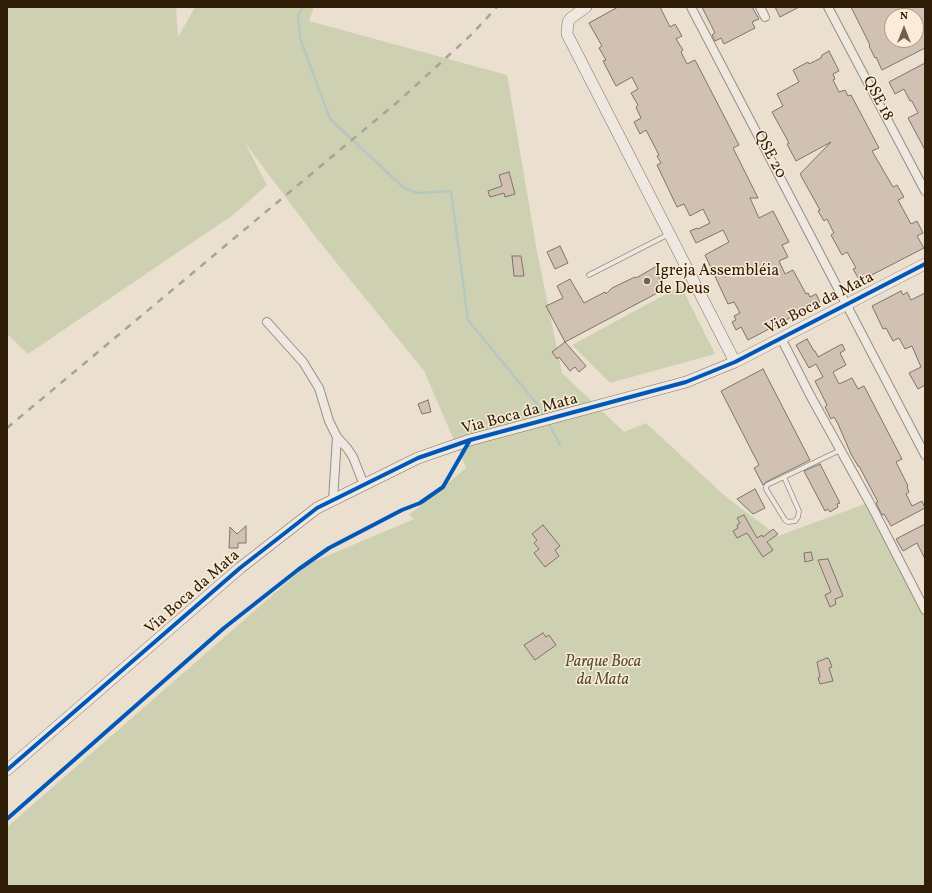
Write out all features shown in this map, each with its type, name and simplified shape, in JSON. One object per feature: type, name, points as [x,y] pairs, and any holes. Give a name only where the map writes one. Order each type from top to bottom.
[{"type":"street","points":[[586,7],[568,22],[567,34],[735,362]]},
{"type":"street","name":"QSE 20","points":[[691,7],[925,455]]},
{"type":"street","points":[[760,7],[765,18]]},
{"type":"street","name":"QSE 18","points":[[828,7],[925,191]]},
{"type":"street","name":"Via Boca da Mata","points":[[7,770],[240,568],[317,508],[418,458],[470,440],[686,382],[735,362],[925,264]]},
{"type":"street","points":[[267,322],[303,362],[319,388],[329,421],[337,437],[353,457],[364,485]]},
{"type":"street","points":[[781,338],[810,395],[872,507],[925,610]]},
{"type":"street","points":[[333,500],[337,437]]},
{"type":"lane","points":[[589,275],[670,234]]},
{"type":"lane","points":[[784,477],[799,511],[798,517],[795,521],[788,522],[785,520],[766,489],[767,485],[841,450]]},
{"type":"green space","name":"Parque Boca da Mata","points":[[7,7],[176,7],[178,37],[195,7],[314,7],[309,21],[507,75],[537,251],[562,373],[624,432],[646,423],[725,496],[778,536],[870,502],[925,610],[925,886],[7,886],[7,827],[308,564],[414,519],[409,515],[466,468],[424,371],[314,235],[245,143],[267,185],[233,215],[28,354],[7,334]]},
{"type":"green space","points":[[681,286],[715,354],[610,383],[572,345]]},
{"type":"building","points":[[618,7],[660,7],[670,27],[675,24],[682,36],[676,39],[683,50],[681,52],[687,64],[695,60],[739,145],[733,148],[758,198],[750,198],[759,218],[773,211],[789,242],[782,245],[788,257],[779,261],[785,274],[793,270],[806,294],[808,293],[810,297],[816,294],[820,302],[748,340],[741,327],[736,330],[732,322],[736,320],[734,316],[740,313],[734,302],[728,304],[705,255],[729,242],[723,230],[696,243],[690,231],[710,223],[703,209],[690,216],[684,204],[677,207],[657,165],[661,163],[657,156],[659,155],[646,130],[640,134],[634,122],[641,118],[636,107],[638,105],[631,93],[638,89],[632,77],[616,86],[603,61],[606,60],[599,48],[602,46],[589,23]]},
{"type":"building","points":[[702,7],[752,7],[759,19],[752,22],[755,28],[724,44],[721,38],[715,41],[712,35],[715,33]]},
{"type":"building","points":[[775,7],[799,7],[780,17]]},
{"type":"building","points":[[851,7],[925,7],[925,48],[882,70],[869,46],[870,45]]},
{"type":"building","points":[[829,51],[839,71],[833,74],[835,79],[833,80],[839,92],[845,90],[848,96],[851,95],[879,148],[872,151],[893,187],[897,185],[904,197],[898,200],[911,224],[917,221],[923,233],[917,236],[924,248],[860,281],[853,269],[856,268],[847,252],[842,255],[831,235],[834,233],[827,219],[824,221],[818,211],[820,210],[800,174],[831,142],[796,161],[787,144],[789,143],[772,112],[783,106],[777,94],[799,82],[793,70],[808,62],[809,64],[821,58],[822,55]]},
{"type":"building","points":[[925,63],[925,150],[908,118],[918,113],[912,101],[910,101],[904,89],[895,94],[889,82]]},
{"type":"building","points":[[509,172],[515,194],[505,197],[504,193],[490,197],[488,191],[502,186],[499,175]]},
{"type":"building","points":[[560,246],[568,263],[555,269],[547,252]]},
{"type":"building","points":[[512,256],[521,256],[524,276],[514,276]]},
{"type":"building","points":[[657,266],[657,274],[664,286],[663,290],[565,342],[546,306],[563,298],[557,286],[570,279],[584,303],[605,292],[606,294],[612,288],[635,277],[636,278]]},
{"type":"building","points":[[901,291],[903,295],[907,292],[911,300],[925,293],[925,385],[918,389],[909,373],[921,367],[912,346],[905,349],[899,338],[893,341],[886,328],[883,329],[872,306]]},
{"type":"building","points":[[807,339],[818,357],[842,344],[845,350],[840,353],[846,365],[833,372],[839,384],[852,378],[858,389],[864,386],[902,459],[896,462],[908,486],[909,492],[906,494],[912,506],[922,501],[925,508],[891,526],[884,514],[882,515],[876,503],[878,502],[851,454],[838,424],[834,417],[831,419],[825,407],[827,405],[815,381],[823,377],[816,364],[809,368],[796,345]]},
{"type":"building","points":[[565,342],[586,366],[579,372],[575,367],[570,371],[559,357],[557,359],[552,352]]},
{"type":"building","points":[[763,369],[810,460],[766,482],[763,485],[754,468],[759,465],[721,391]]},
{"type":"building","points":[[428,400],[431,412],[422,414],[418,404]]},
{"type":"building","points":[[820,464],[840,503],[837,504],[838,507],[830,512],[828,509],[825,511],[804,471]]},
{"type":"building","points":[[755,489],[765,508],[753,514],[737,499]]},
{"type":"building","points":[[744,515],[757,538],[762,535],[763,537],[773,529],[778,534],[767,542],[773,550],[763,557],[747,533],[737,538],[733,531],[738,528],[737,525],[740,523],[737,518]]},
{"type":"building","points":[[925,524],[925,559],[917,543],[903,551],[896,539]]},
{"type":"building","points":[[543,525],[560,546],[555,550],[559,556],[545,567],[534,553],[539,549],[534,543],[537,540],[532,534]]},
{"type":"building","points":[[246,526],[246,543],[238,543],[238,548],[229,548],[230,527],[237,534]]},
{"type":"building","points":[[811,552],[813,560],[805,562],[804,553]]},
{"type":"building","points":[[828,559],[843,596],[835,599],[836,604],[830,607],[825,595],[831,592],[818,560]]},
{"type":"building","points":[[543,633],[546,637],[549,635],[556,645],[535,660],[524,645]]},
{"type":"building","points":[[827,658],[829,659],[832,667],[829,668],[833,681],[820,684],[817,662]]},
{"type":"waterway","points":[[303,7],[298,16],[300,38],[330,119],[404,188],[418,193],[451,191],[468,320],[537,404],[544,417]]},
{"type":"waterway","points":[[548,423],[560,445]]},
{"type":"railway","points":[[7,428],[401,99],[472,34],[497,7]]},
{"type":"cycle path","points":[[7,770],[240,568],[317,508],[418,458],[470,440],[686,382],[735,362],[925,264]]},
{"type":"cycle path","points":[[7,819],[224,628],[299,569],[329,548],[402,510],[420,503],[443,487],[470,440]]},
{"type":"place","name":"Igreja Assembléia de Deus","points":[[647,281]]}]
